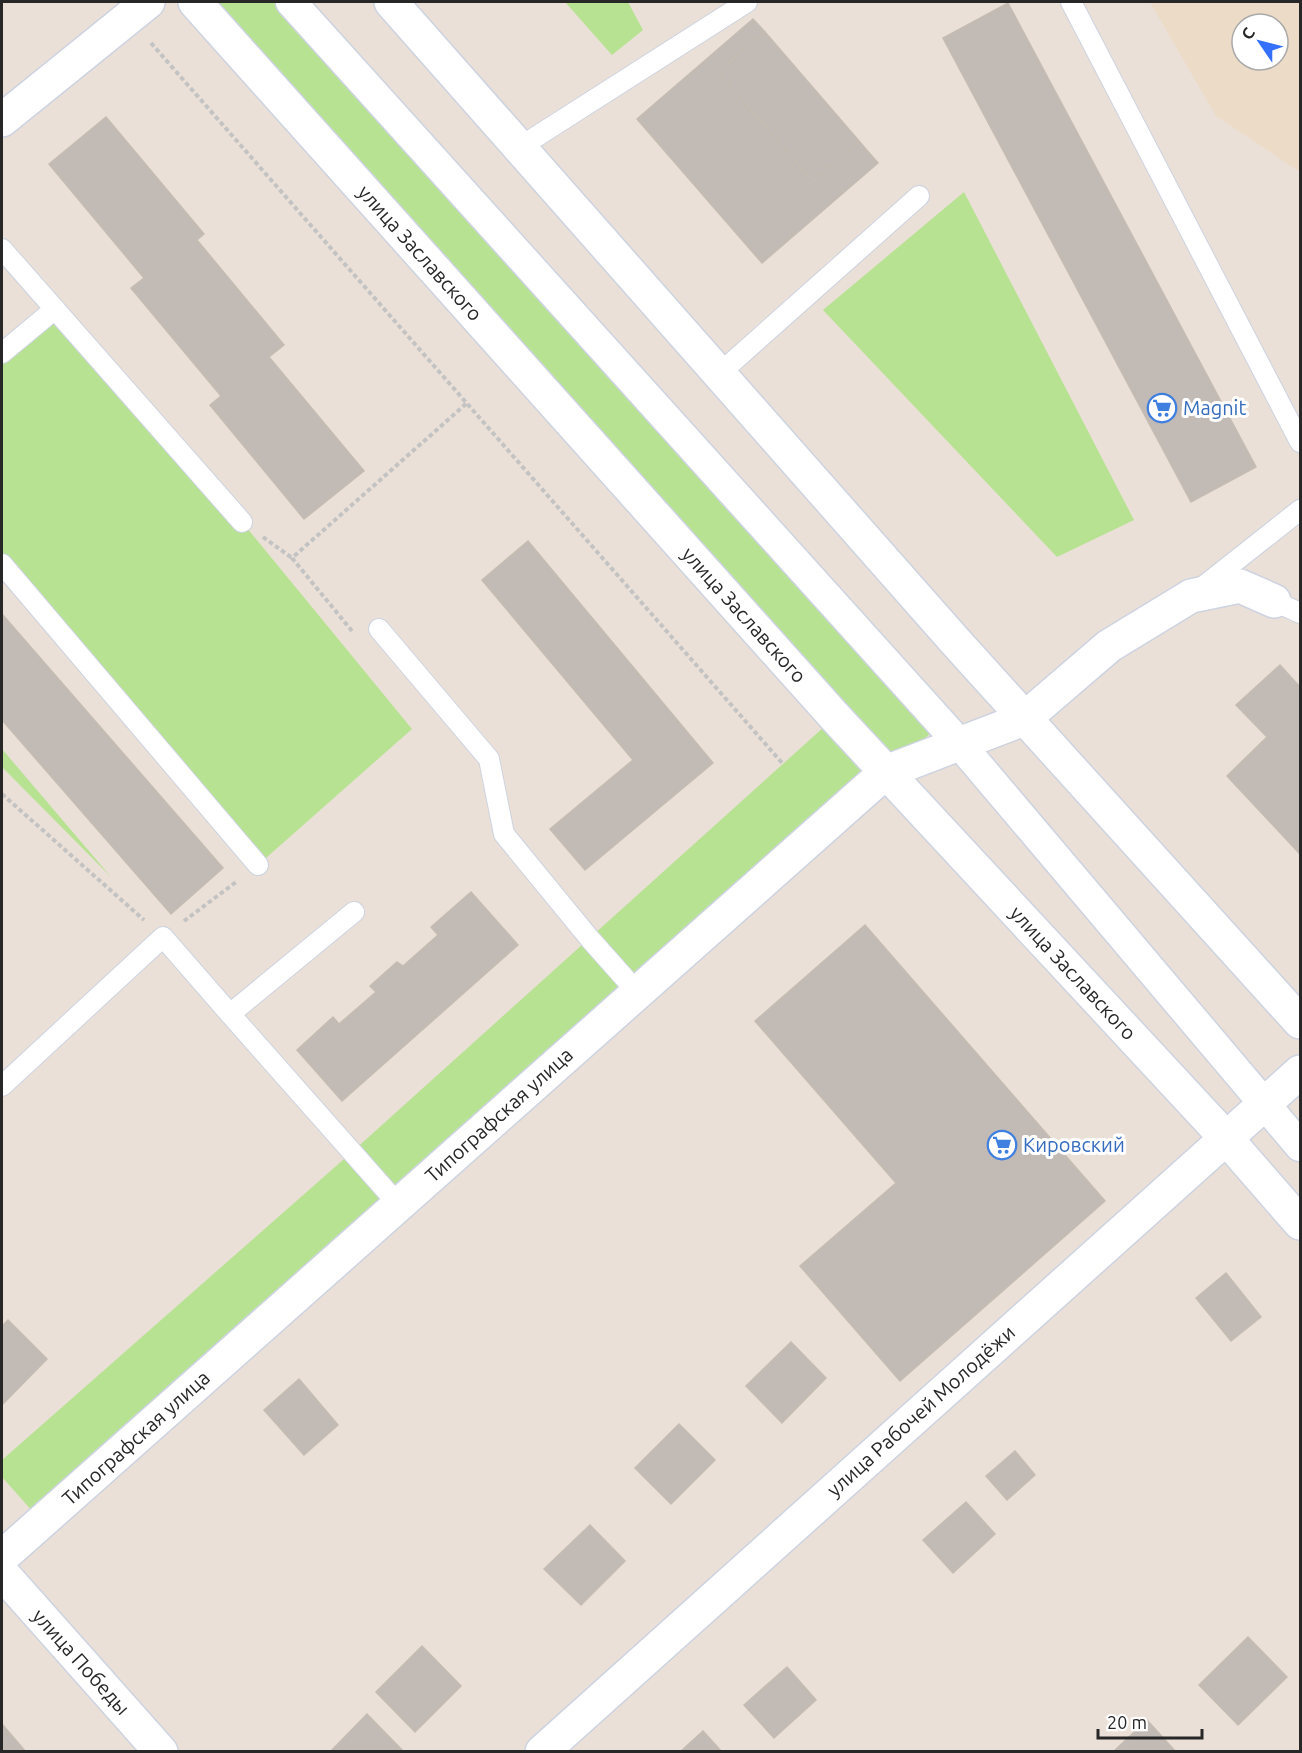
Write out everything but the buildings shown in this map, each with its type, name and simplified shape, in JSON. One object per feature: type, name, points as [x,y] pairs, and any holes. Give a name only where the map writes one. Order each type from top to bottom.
[{"type":"street","name":"улица Заславского","points":[[195,2],[886,771],[1226,1138],[1300,1223]]},
{"type":"street","points":[[291,2],[958,743],[1300,1146]]},
{"type":"street","points":[[391,2],[1024,718],[1300,1022]]},
{"type":"street","points":[[2,120],[138,10]]},
{"type":"street","points":[[1024,718],[1109,646],[1191,596],[1240,586],[1287,607]]},
{"type":"street","name":"Типографская улица","points":[[2,1557],[886,771],[1024,718]]},
{"type":"street","name":"улица Рабочей Молодёжи","points":[[542,1752],[1300,1072]]},
{"type":"street","name":"улица Победы","points":[[2,1574],[161,1752]]},
{"type":"lane","points":[[520,147],[746,2]]},
{"type":"lane","points":[[1071,2],[1300,442]]},
{"type":"lane","points":[[719,374],[919,196]]},
{"type":"lane","points":[[2,249],[242,522]]},
{"type":"lane","points":[[2,353],[55,309]]},
{"type":"lane","points":[[1191,596],[1300,510]]},
{"type":"lane","points":[[2,564],[258,865]]},
{"type":"lane","points":[[379,628],[489,759],[504,834],[590,939],[637,992]]},
{"type":"lane","points":[[230,1014],[354,912]]},
{"type":"lane","points":[[2,1086],[163,937],[398,1204]]},
{"type":"path","points":[[138,10],[466,403],[783,764]]},
{"type":"path","points":[[292,558],[466,403]]},
{"type":"path","points":[[242,522],[292,558],[353,632],[379,628]]},
{"type":"path","points":[[2,794],[163,937],[258,865]]},
{"type":"shaded area","points":[[1150,2],[1300,2],[1300,172],[1216,116]]},
{"type":"green space","points":[[195,2],[291,2],[941,724],[42,1522],[2,1477],[2,1460],[352,1152],[835,717]]},
{"type":"green space","points":[[565,2],[628,2],[643,30],[612,55]]},
{"type":"green space","points":[[964,192],[1134,520],[1057,557],[823,310]]},
{"type":"green space","points":[[55,309],[242,522],[412,729],[258,865],[2,564],[2,353]]},
{"type":"green space","points":[[2,749],[111,877],[2,767]]},
{"type":"place","name":"Magnit","points":[[1162,408]]},
{"type":"place","name":"Кировский","points":[[1002,1145]]}]
